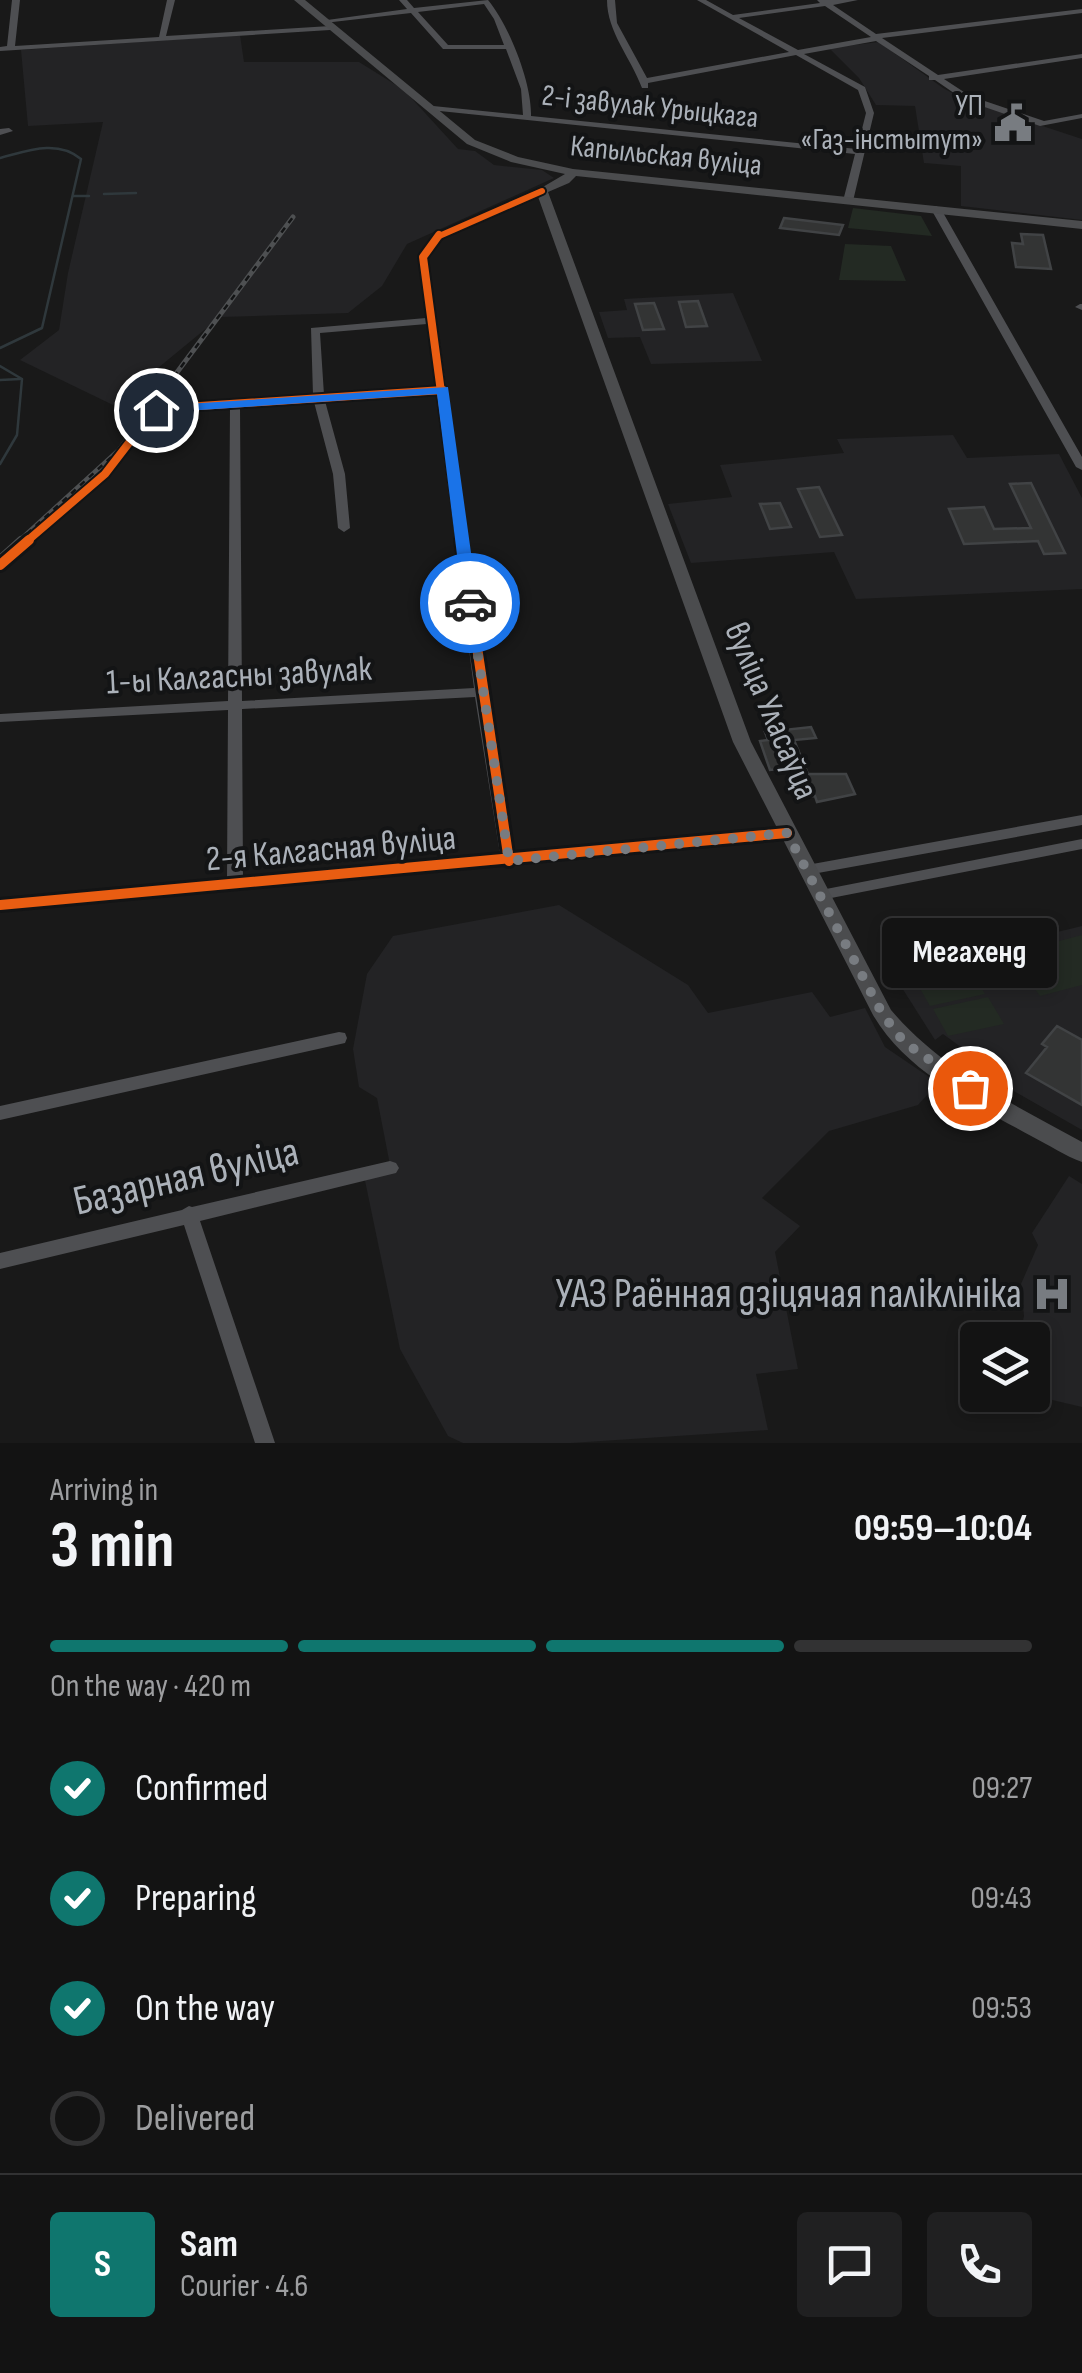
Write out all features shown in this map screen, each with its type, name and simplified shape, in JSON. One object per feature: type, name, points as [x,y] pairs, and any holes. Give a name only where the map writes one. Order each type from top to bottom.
[{"type":"main road","name":"Капыльская вуліца","points":[[299,0],[433,108],[460,135],[515,160],[574,172],[1082,225]]},
{"type":"main road","points":[[542,191],[565,181],[574,172]]},
{"type":"main road","name":"вуліца Уласаўца","points":[[542,191],[742,742],[883,1015],[904,1042],[956,1080],[1082,1153]]},
{"type":"street","points":[[16,0],[5,49],[328,25],[484,1],[504,25],[508,47],[528,92],[527,117]]},
{"type":"street","points":[[162,38],[171,0]]},
{"type":"street","points":[[403,0],[446,48],[508,47]]},
{"type":"street","points":[[611,0],[615,28],[632,53],[644,84],[792,51],[1082,10]]},
{"type":"street","points":[[702,0],[862,88],[870,113],[848,201]]},
{"type":"street","points":[[732,17],[854,0]]},
{"type":"street","points":[[823,2],[932,78],[985,106],[1043,124],[1082,116]]},
{"type":"street","points":[[932,78],[1082,56]]},
{"type":"street","name":"2-і завулак Урыцкага","points":[[433,108],[862,152]]},
{"type":"street","points":[[509,861],[423,267],[428,246],[457,226],[542,191]]},
{"type":"street","points":[[936,210],[1082,467]]},
{"type":"street","points":[[344,528],[340,474],[319,399],[315,330],[432,321]]},
{"type":"street","points":[[0,565],[105,474],[156,410],[443,390]]},
{"type":"street","points":[[235,405],[235,885]]},
{"type":"street","name":"1-ы Калгасны завулак","points":[[0,718],[482,692]]},
{"type":"street","points":[[807,870],[1082,820]]},
{"type":"street","name":"2-я Калгасная вуліца","points":[[0,905],[787,833]]},
{"type":"street","points":[[821,896],[1082,844]]},
{"type":"street","points":[[0,1112],[339,1038]]},
{"type":"street","name":"Базарная вуліца","points":[[0,1260],[390,1168]]},
{"type":"street","points":[[189,1214],[265,1443]]},
{"type":"shaded area","points":[[240,35],[244,62],[359,62],[404,90],[458,149],[475,151],[494,165],[542,170],[554,178],[407,244],[382,286],[348,313],[220,317],[113,405],[20,360],[59,330],[103,122],[28,126],[21,50]]},
{"type":"shaded area","points":[[879,42],[967,101],[1082,139],[1082,220],[961,206],[961,166],[924,163],[915,106],[876,105],[859,78],[829,48]]},
{"type":"shaded area","points":[[853,208],[921,216],[932,236],[848,228]]},
{"type":"shaded area","points":[[845,244],[891,246],[906,281],[839,280]]},
{"type":"shaded area","points":[[733,293],[762,361],[651,364],[640,337],[608,338],[599,312],[627,310],[624,299]]},
{"type":"shaded area","points":[[953,435],[967,458],[1059,454],[1082,498],[1082,589],[856,599],[834,552],[691,563],[668,504],[732,497],[720,465],[844,453],[837,439]]},
{"type":"shaded area","points":[[559,905],[688,985],[708,1013],[812,992],[830,1017],[865,1008],[885,1047],[938,1083],[918,1105],[829,1131],[762,1198],[800,1226],[775,1252],[798,1369],[756,1374],[768,1430],[571,1443],[463,1443],[448,1436],[400,1349],[363,1171],[390,1165],[377,1098],[359,1087],[353,1049],[367,974],[393,936]]},
{"type":"shaded area","points":[[1082,926],[1082,1130],[961,1061],[969,1053],[943,1034],[935,1040],[892,972]]},
{"type":"shaded area","points":[[1082,935],[1082,985],[1040,996],[1010,954]]},
{"type":"shaded area","points":[[970,969],[985,994],[930,1006],[915,980]]},
{"type":"shaded area","points":[[988,997],[1004,1024],[948,1036],[933,1009]]},
{"type":"shaded area","name":"УАЗ Раённая дзіцячая паліклініка","points":[[1069,1176],[1082,1184],[1082,1407],[1050,1399],[1050,1322],[1023,1322],[1021,1284],[1038,1245],[1032,1233]]},
{"type":"building","points":[[784,218],[843,225],[839,235],[780,228]]},
{"type":"building","points":[[1021,234],[1043,235],[1051,269],[1016,267],[1012,243],[1023,244]]},
{"type":"building","points":[[698,301],[707,326],[686,327],[679,302]]},
{"type":"building","points":[[654,303],[664,329],[643,330],[635,304]]},
{"type":"building","points":[[1031,483],[1065,553],[1044,554],[1038,541],[964,544],[949,509],[984,507],[994,529],[1031,528],[1010,484]]},
{"type":"building","points":[[819,487],[842,535],[820,537],[798,489]]},
{"type":"building","points":[[780,503],[791,527],[770,529],[760,504]]},
{"type":"building","points":[[811,727],[816,738],[794,740],[808,774],[846,774],[855,794],[817,802],[815,796],[803,797],[791,768],[770,770],[760,741],[768,740],[765,732]]},
{"type":"building","points":[[1057,1026],[1082,1040],[1082,1105],[1026,1073],[1047,1047],[1042,1044]]},
{"type":"waterway","points":[[0,158],[52,148],[81,159],[42,328],[0,348]]},
{"type":"waterway","points":[[104,194],[136,193]]},
{"type":"waterway","points":[[74,196],[89,196]]},
{"type":"waterway","points":[[0,366],[22,379],[17,435],[0,464]]},
{"type":"waterway","points":[[0,380],[20,379]]},
{"type":"railway","points":[[18,542],[119,450],[293,217]]},
{"type":"railway","points":[[0,559],[21,540]]},
{"type":"cycle path","points":[[509,861],[481,692],[423,257],[439,235],[542,191]]},
{"type":"cycle path","points":[[0,565],[105,474],[155,409],[443,390]]},
{"type":"cycle path","points":[[0,905],[787,833]]},
{"type":"way so far","points":[[470,603],[509,861],[787,833],[883,1015],[904,1042],[970,1088]]},
{"type":"place","name":"УП «Газ-інстытут»","points":[[1013,123]]},
{"type":"place","name":"Мегахенд","points":[[970,1088]]},
{"type":"place","name":"УАЗ Раённая дзіцячая паліклініка","points":[[1052,1294]]},
{"type":"route","points":[[156,410],[443,390],[470,603]]}]
